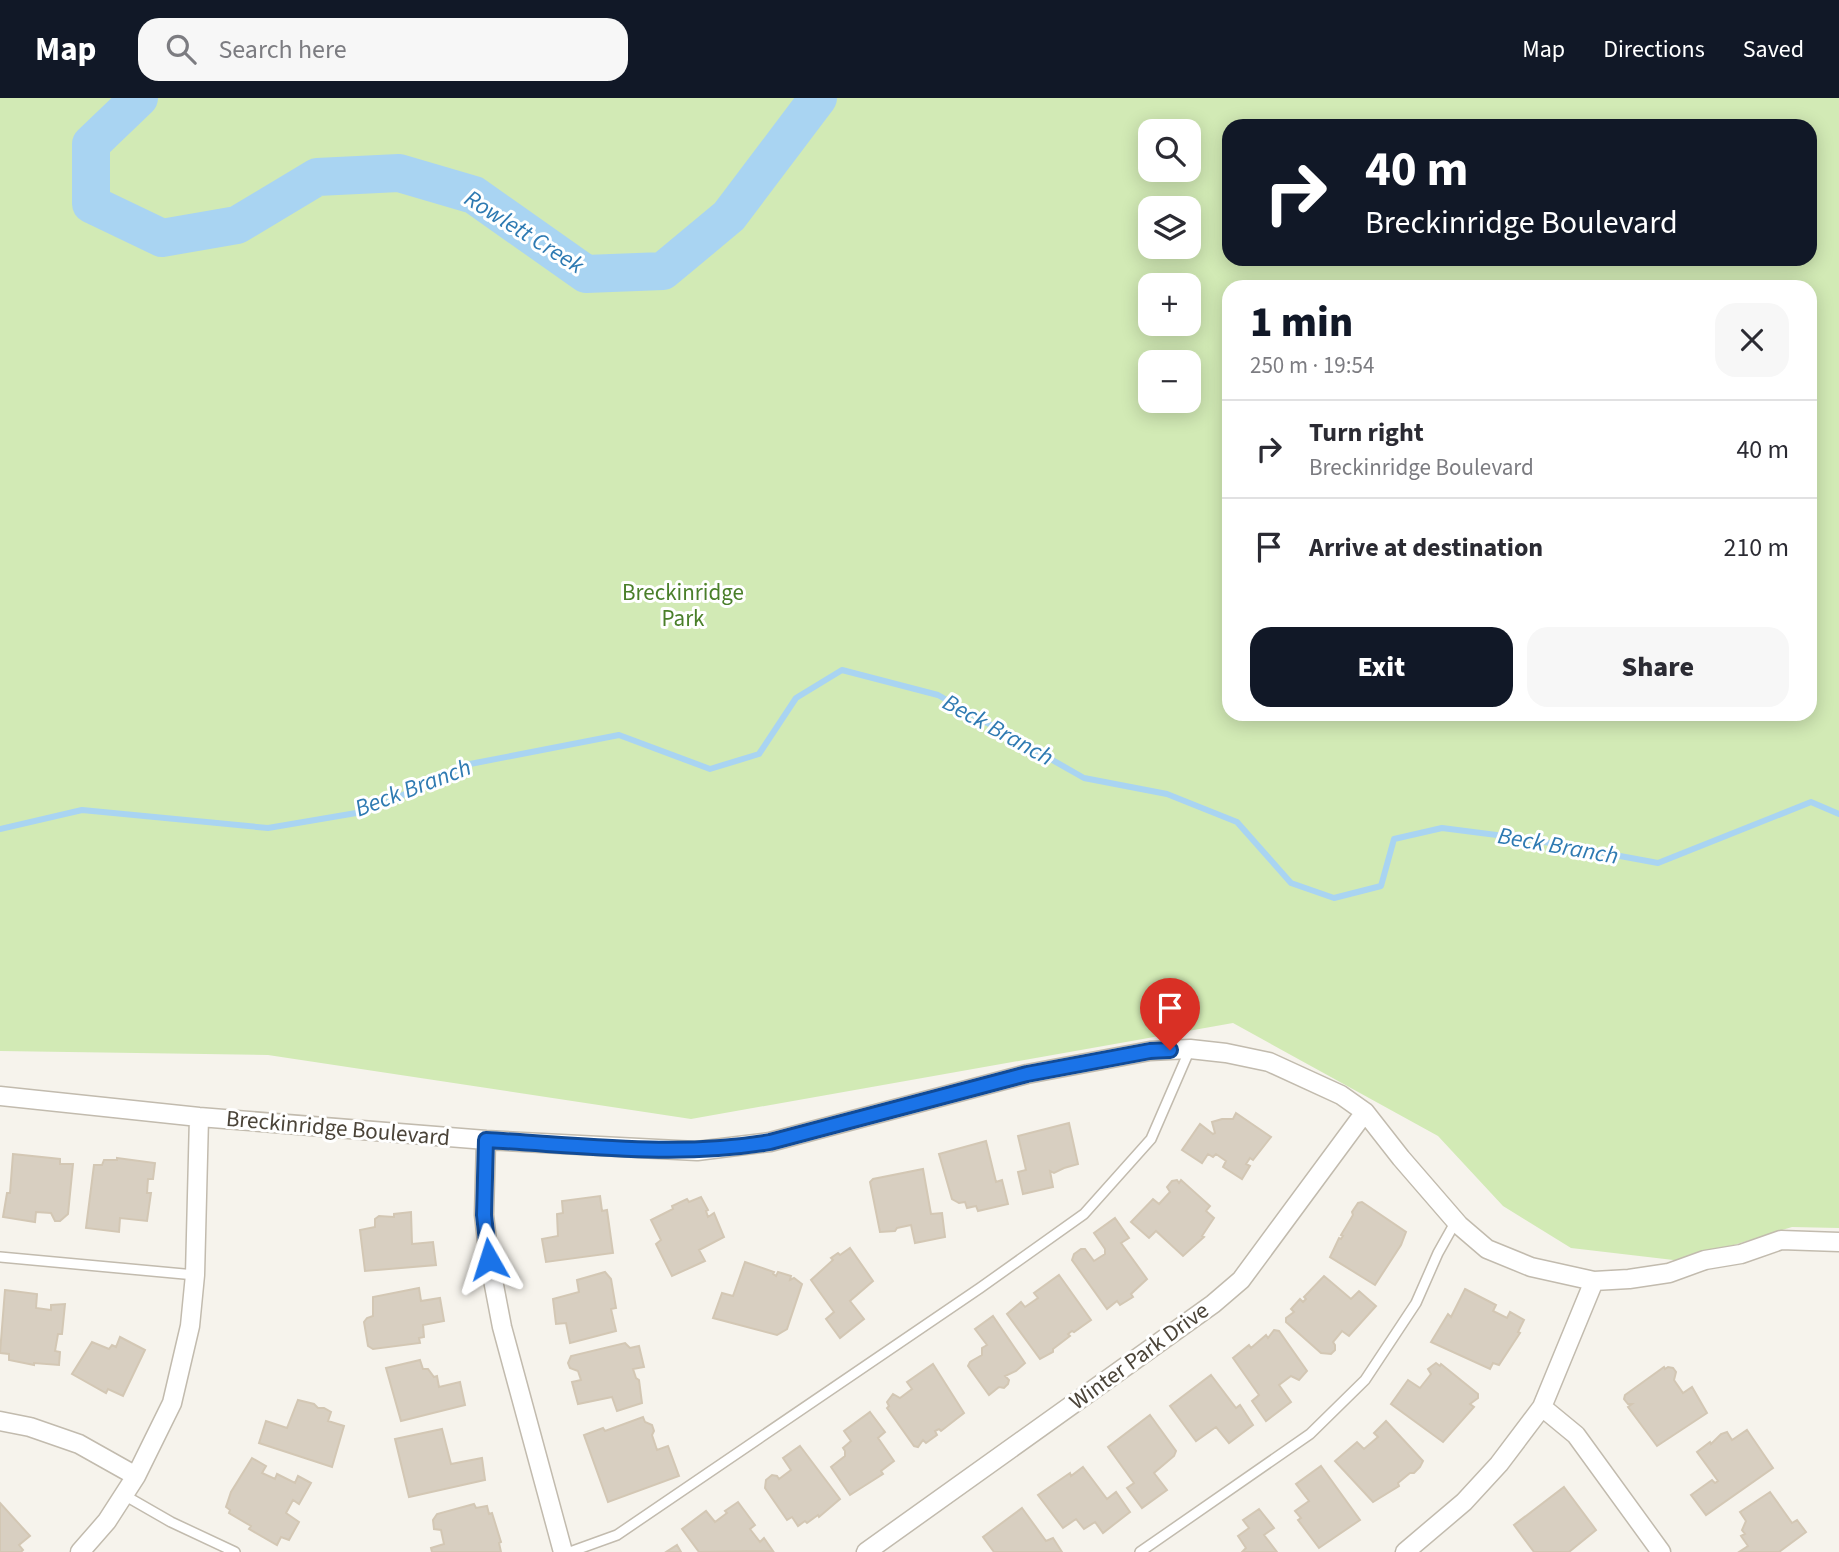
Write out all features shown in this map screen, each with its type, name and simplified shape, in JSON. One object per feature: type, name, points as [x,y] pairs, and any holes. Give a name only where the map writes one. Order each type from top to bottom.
[{"type":"street","name":"Breckinridge Boulevard","points":[[0,1096],[199,1117],[486,1140],[697,1151],[770,1142],[1027,1074],[1150,1051],[1190,1049],[1269,1062],[1341,1095],[1365,1112],[1455,1221],[1487,1249],[1531,1267],[1594,1281],[1669,1273],[1706,1260],[1741,1254],[1781,1240],[1839,1242]]},
{"type":"street","name":"Winter Park Drive","points":[[866,1552],[1213,1304],[1241,1280],[1365,1112]]},
{"type":"street","points":[[80,1552],[107,1521],[136,1476],[173,1404],[190,1326],[195,1275],[199,1117]]},
{"type":"street","points":[[486,1140],[484,1215],[491,1273],[502,1327],[563,1552]]},
{"type":"street","points":[[1405,1552],[1464,1502],[1499,1464],[1542,1406],[1594,1281]]},
{"type":"street","points":[[1542,1406],[1576,1434],[1661,1552]]},
{"type":"street","points":[[0,1421],[30,1427],[79,1444],[136,1476]]},
{"type":"lane","points":[[570,1552],[617,1535],[1084,1214],[1151,1139],[1190,1049]]},
{"type":"lane","points":[[1140,1552],[1310,1434],[1365,1380],[1416,1303],[1455,1221]]},
{"type":"lane","points":[[0,1257],[195,1275]]},
{"type":"lane","points":[[124,1495],[171,1522],[235,1552]]},
{"type":"green space","name":"Breckinridge Park","points":[[0,98],[1839,98],[1839,1228],[1792,1227],[1682,1261],[1571,1248],[1503,1206],[1438,1136],[1233,1023],[691,1119],[268,1055],[0,1051]]},
{"type":"building","points":[[1236,1113],[1271,1137],[1253,1160],[1250,1158],[1246,1164],[1250,1166],[1242,1179],[1223,1167],[1226,1161],[1216,1154],[1213,1157],[1208,1154],[1202,1163],[1182,1150],[1200,1124],[1213,1134],[1212,1122],[1233,1119]]},
{"type":"building","points":[[1069,1123],[1078,1164],[1054,1173],[1050,1171],[1053,1187],[1023,1194],[1018,1172],[1026,1170],[1018,1136]]},
{"type":"building","points":[[986,1141],[996,1182],[1002,1180],[1008,1204],[978,1211],[976,1206],[967,1208],[965,1202],[959,1203],[952,1199],[939,1154]]},
{"type":"building","points":[[13,1154],[60,1159],[60,1164],[73,1164],[68,1214],[60,1221],[55,1221],[51,1213],[36,1212],[35,1222],[3,1217],[7,1193],[10,1193]]},
{"type":"building","points":[[117,1158],[155,1163],[153,1179],[148,1179],[147,1193],[151,1193],[147,1221],[120,1218],[119,1232],[86,1228],[94,1165],[102,1165],[104,1160]]},
{"type":"building","points":[[923,1169],[931,1214],[942,1213],[945,1237],[915,1243],[911,1225],[897,1228],[895,1231],[880,1232],[870,1182],[873,1179]]},
{"type":"building","points":[[1177,1180],[1179,1183],[1181,1180],[1210,1206],[1206,1211],[1214,1218],[1202,1236],[1204,1237],[1183,1256],[1156,1231],[1149,1238],[1131,1222],[1153,1199],[1159,1204],[1170,1192],[1167,1187]]},
{"type":"building","points":[[600,1196],[602,1211],[607,1210],[613,1253],[546,1262],[542,1239],[558,1236],[557,1214],[563,1213],[562,1201]]},
{"type":"building","points":[[701,1197],[708,1210],[708,1217],[714,1213],[724,1237],[699,1250],[705,1261],[672,1276],[656,1244],[661,1240],[651,1220],[687,1199],[689,1202]]},
{"type":"building","points":[[1362,1202],[1406,1232],[1401,1245],[1375,1285],[1330,1257],[1339,1238],[1343,1236],[1341,1235],[1353,1215],[1352,1212],[1358,1203]]},
{"type":"building","points":[[411,1212],[412,1244],[433,1242],[436,1265],[365,1271],[360,1230],[375,1227],[375,1219],[379,1216],[394,1217],[394,1214]]},
{"type":"building","points":[[1115,1218],[1129,1238],[1121,1243],[1147,1279],[1131,1294],[1133,1297],[1120,1305],[1117,1301],[1107,1309],[1072,1260],[1074,1254],[1081,1249],[1085,1249],[1094,1261],[1105,1254],[1105,1249],[1094,1233]]},
{"type":"building","points":[[850,1248],[873,1281],[850,1301],[864,1319],[840,1338],[826,1319],[834,1312],[811,1280],[833,1260],[831,1258]]},
{"type":"building","points":[[745,1262],[774,1272],[776,1276],[778,1272],[791,1276],[790,1280],[794,1278],[802,1284],[787,1329],[777,1335],[713,1318],[722,1293],[733,1296]]},
{"type":"building","points":[[605,1272],[611,1279],[616,1308],[611,1309],[616,1331],[570,1343],[566,1323],[556,1324],[553,1299],[579,1292],[577,1280]]},
{"type":"building","points":[[1059,1275],[1091,1320],[1068,1334],[1070,1336],[1053,1349],[1053,1352],[1040,1359],[1007,1314],[1021,1302],[1025,1307],[1038,1298],[1034,1293]]},
{"type":"building","points":[[1324,1276],[1351,1299],[1359,1291],[1376,1306],[1349,1336],[1342,1331],[1333,1342],[1335,1350],[1331,1354],[1321,1353],[1286,1322],[1286,1318],[1294,1312],[1291,1309],[1300,1299],[1303,1302],[1306,1299],[1304,1297]]},
{"type":"building","points":[[419,1288],[421,1301],[440,1298],[444,1321],[423,1325],[424,1337],[419,1338],[420,1343],[373,1349],[368,1346],[364,1322],[373,1316],[373,1297]]},
{"type":"building","points":[[1465,1289],[1496,1305],[1493,1311],[1507,1318],[1510,1312],[1524,1320],[1518,1332],[1520,1333],[1499,1365],[1493,1363],[1490,1369],[1431,1342],[1448,1314],[1451,1317]]},
{"type":"building","points":[[5,1290],[37,1294],[36,1308],[51,1310],[51,1305],[65,1304],[62,1334],[58,1334],[55,1351],[60,1352],[59,1365],[34,1365],[9,1360],[9,1354],[0,1353]]},
{"type":"building","points":[[993,1316],[1025,1363],[1005,1376],[1009,1380],[1004,1388],[999,1387],[989,1395],[968,1366],[982,1355],[982,1348],[987,1345],[975,1329]]},
{"type":"building","points":[[1274,1330],[1279,1331],[1307,1371],[1299,1380],[1291,1376],[1279,1385],[1291,1402],[1266,1421],[1252,1401],[1259,1395],[1233,1358],[1266,1335],[1268,1338]]},
{"type":"building","points":[[120,1337],[145,1350],[123,1396],[108,1389],[106,1393],[72,1374],[92,1342],[109,1349],[112,1345],[116,1347]]},
{"type":"building","points":[[625,1343],[630,1348],[639,1346],[644,1367],[633,1369],[639,1380],[642,1403],[617,1411],[612,1397],[578,1404],[572,1382],[581,1380],[578,1371],[570,1368],[568,1363],[571,1356]]},
{"type":"building","points":[[420,1360],[423,1369],[428,1369],[434,1377],[437,1376],[439,1387],[460,1382],[465,1405],[401,1421],[386,1368]]},
{"type":"building","points":[[1436,1363],[1440,1366],[1441,1364],[1478,1394],[1478,1398],[1470,1404],[1474,1407],[1443,1442],[1391,1404],[1408,1380],[1420,1388],[1431,1374],[1428,1369]]},
{"type":"building","points":[[933,1364],[964,1413],[941,1431],[935,1431],[937,1435],[926,1443],[923,1440],[918,1447],[914,1446],[887,1408],[887,1402],[893,1394],[900,1398],[912,1389],[907,1382]]},
{"type":"building","points":[[1664,1367],[1673,1368],[1676,1372],[1674,1380],[1683,1393],[1692,1387],[1707,1413],[1657,1446],[1628,1407],[1632,1404],[1628,1404],[1624,1399],[1625,1395]]},
{"type":"building","points":[[1211,1375],[1236,1408],[1240,1405],[1253,1425],[1229,1443],[1216,1427],[1196,1441],[1170,1406]]},
{"type":"building","points":[[298,1400],[324,1408],[331,1412],[328,1421],[344,1426],[332,1467],[259,1443],[266,1421],[287,1428]]},
{"type":"building","points":[[870,1412],[885,1432],[878,1438],[894,1461],[881,1471],[883,1474],[850,1495],[831,1467],[845,1456],[843,1448],[851,1441],[844,1431]]},
{"type":"building","points":[[1150,1415],[1176,1451],[1174,1456],[1154,1473],[1167,1490],[1142,1508],[1127,1488],[1134,1483],[1108,1447]]},
{"type":"building","points":[[643,1417],[645,1422],[652,1425],[657,1450],[668,1446],[679,1476],[608,1502],[584,1435],[603,1428],[605,1431]]},
{"type":"building","points":[[1386,1421],[1423,1461],[1414,1473],[1410,1473],[1398,1483],[1399,1486],[1373,1502],[1335,1461],[1357,1442],[1364,1449],[1378,1437],[1374,1433]]},
{"type":"building","points":[[442,1429],[451,1464],[482,1458],[485,1480],[409,1497],[395,1439]]},
{"type":"building","points":[[1747,1430],[1773,1468],[1706,1515],[1691,1495],[1712,1480],[1715,1483],[1718,1481],[1697,1452],[1721,1434],[1727,1432],[1732,1440]]},
{"type":"building","points":[[800,1446],[840,1499],[819,1517],[818,1515],[798,1526],[792,1517],[787,1520],[765,1488],[766,1480],[772,1475],[779,1479],[791,1470],[783,1458]]},
{"type":"building","points":[[252,1458],[266,1466],[262,1473],[275,1479],[277,1474],[295,1483],[298,1476],[311,1483],[299,1504],[293,1500],[286,1513],[299,1522],[289,1540],[281,1537],[277,1545],[249,1529],[251,1526],[229,1513],[230,1510],[226,1507],[231,1492]]},
{"type":"building","points":[[1321,1466],[1360,1520],[1319,1548],[1298,1520],[1301,1518],[1295,1511],[1309,1501],[1296,1484]]},
{"type":"building","points":[[1083,1467],[1107,1499],[1116,1492],[1130,1512],[1103,1533],[1095,1522],[1084,1529],[1076,1519],[1063,1528],[1038,1495]]},
{"type":"building","points":[[1564,1487],[1596,1530],[1569,1552],[1534,1552],[1514,1525]]},
{"type":"building","points":[[1770,1492],[1792,1523],[1797,1520],[1806,1532],[1779,1552],[1739,1552],[1748,1546],[1741,1536],[1745,1534],[1742,1530],[1746,1521],[1740,1512]]},
{"type":"building","points":[[738,1502],[755,1525],[750,1529],[760,1542],[764,1538],[773,1551],[699,1552],[682,1529],[706,1511],[715,1522]]},
{"type":"building","points":[[0,1503],[30,1536],[19,1545],[23,1550],[21,1552],[0,1552]]},
{"type":"building","points":[[474,1504],[476,1508],[487,1506],[489,1514],[492,1513],[501,1542],[501,1552],[432,1552],[431,1548],[444,1544],[441,1530],[434,1529],[433,1520],[437,1514]]},
{"type":"building","points":[[1022,1508],[1046,1541],[1053,1538],[1062,1552],[994,1552],[983,1537]]},
{"type":"building","points":[[1259,1509],[1274,1528],[1264,1535],[1277,1552],[1242,1552],[1246,1548],[1238,1536],[1249,1528],[1243,1520]]},
{"type":"building","points":[[677,1545],[681,1552],[666,1552]]},
{"type":"waterway","name":"Rowlett Creek","points":[[139,98],[91,144],[91,204],[162,238],[237,225],[317,177],[399,173],[474,195],[586,274],[663,271],[729,216],[818,98]]},
{"type":"waterway","name":"Beck Branch","points":[[0,829],[82,810],[268,828],[368,811],[470,764],[619,735],[710,769],[759,754],[796,698],[842,670],[938,695],[1084,778],[1167,794],[1237,822],[1291,883],[1334,898],[1381,886],[1394,839],[1442,828],[1528,839],[1658,863],[1811,802],[1839,814]]},
{"type":"route","points":[[489,1259],[484,1215],[486,1140],[697,1151],[734,1148],[770,1142],[1027,1074],[1150,1051],[1170,1050]]}]
